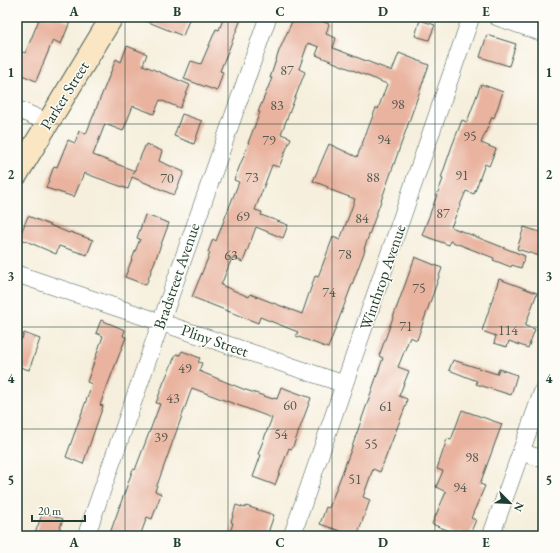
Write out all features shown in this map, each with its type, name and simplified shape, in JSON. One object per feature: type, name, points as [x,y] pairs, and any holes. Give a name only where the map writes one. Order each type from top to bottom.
[{"type":"street","name":"Parker Street","points":[[17,174],[47,122],[112,17]]},
{"type":"street","name":"Bradstreet Avenue","points":[[86,536],[268,17]]},
{"type":"street","name":"Winthrop Avenue","points":[[292,536],[471,17]]},
{"type":"street","points":[[496,17],[543,33]]},
{"type":"street","points":[[17,109],[47,122]]},
{"type":"street","name":"Pliny Street","points":[[17,274],[344,384]]},
{"type":"street","points":[[491,536],[543,390]]},
{"type":"street","points":[[521,452],[543,459]]},
{"type":"building","points":[[40,17],[56,17],[70,22],[61,44],[53,40],[36,81],[17,73],[17,50],[25,53]]},
{"type":"building","points":[[136,17],[190,17],[183,36]]},
{"type":"building","points":[[224,17],[242,17],[220,71],[223,72],[217,91],[184,79],[191,61],[201,64],[216,29],[219,30]]},
{"type":"building","points":[[294,17],[312,17],[329,24],[326,34],[336,38],[333,48],[392,71],[399,53],[429,65],[364,249],[365,250],[328,348],[296,336],[298,332],[260,317],[258,323],[192,297],[210,253],[208,252],[213,239],[216,241],[239,182],[234,180],[260,112],[258,112],[272,78],[270,78],[279,51]],"holes":[[[308,43],[319,47],[316,55],[387,84],[357,157],[329,144],[313,181],[328,187],[328,189],[355,199],[340,240],[333,237],[318,277],[315,276],[302,314],[250,294],[249,297],[221,285],[232,258],[243,262],[256,227],[283,238],[288,225],[261,215],[262,212],[255,210],[272,165],[279,167],[291,138],[281,134],[305,72],[299,69]]]},
{"type":"building","points":[[420,20],[435,25],[429,40],[415,36]]},
{"type":"building","points":[[487,35],[516,44],[509,66],[480,57]]},
{"type":"building","points":[[127,46],[147,54],[143,65],[190,85],[180,108],[160,100],[154,114],[133,106],[123,131],[105,124],[93,155],[134,171],[146,144],[162,151],[159,161],[184,172],[174,195],[132,177],[128,189],[84,173],[74,197],[46,188],[54,166],[57,167],[68,140],[75,143],[79,131],[86,134],[116,59],[121,62]]},
{"type":"building","points":[[481,84],[503,92],[494,118],[492,117],[481,143],[496,149],[489,166],[485,164],[474,194],[466,191],[451,227],[525,256],[521,268],[512,265],[511,267],[493,260],[494,258],[450,241],[449,245],[422,235],[443,179],[441,178],[462,120],[467,122]]},
{"type":"building","points":[[182,114],[202,121],[194,144],[174,136]]},
{"type":"building","points":[[145,215],[169,223],[146,285],[125,277],[140,239],[137,238]]},
{"type":"building","points":[[28,216],[69,233],[70,232],[93,240],[87,255],[59,246],[56,254],[19,238]]},
{"type":"building","points":[[524,227],[543,233],[543,257],[517,249]]},
{"type":"building","points":[[415,257],[442,268],[417,340],[410,337],[398,367],[409,371],[399,396],[407,399],[406,405],[380,472],[373,469],[363,497],[370,500],[357,536],[339,536],[340,531],[320,524],[326,507],[329,508],[352,447],[383,358],[379,356]]},
{"type":"building","points":[[499,279],[537,293],[525,326],[535,329],[528,348],[509,341],[507,347],[494,343],[496,336],[482,331]]},
{"type":"building","points":[[101,320],[125,330],[123,336],[126,337],[100,405],[103,406],[83,464],[66,457],[92,384],[87,382],[103,336],[96,333]]},
{"type":"building","points":[[24,333],[40,339],[29,370],[17,366],[17,338],[22,339]]},
{"type":"building","points":[[182,351],[200,358],[198,362],[202,363],[199,371],[243,389],[277,399],[281,387],[311,398],[292,449],[289,448],[275,485],[253,477],[261,455],[258,454],[272,418],[192,388],[155,491],[161,494],[152,519],[147,517],[140,536],[109,536],[133,469],[135,470],[160,404],[156,403],[163,384],[176,354],[180,355]]},
{"type":"building","points":[[453,360],[497,374],[499,369],[517,375],[511,395],[476,384],[477,381],[449,370]]},
{"type":"building","points":[[462,410],[502,424],[480,484],[485,486],[471,518],[476,520],[469,536],[458,532],[457,534],[432,524],[446,492],[436,487],[443,471],[437,469],[447,439],[451,440]]},
{"type":"building","points":[[236,505],[245,508],[246,506],[274,515],[267,536],[229,536]]},
{"type":"building","points":[[43,512],[63,519],[57,536],[34,536]]}]
